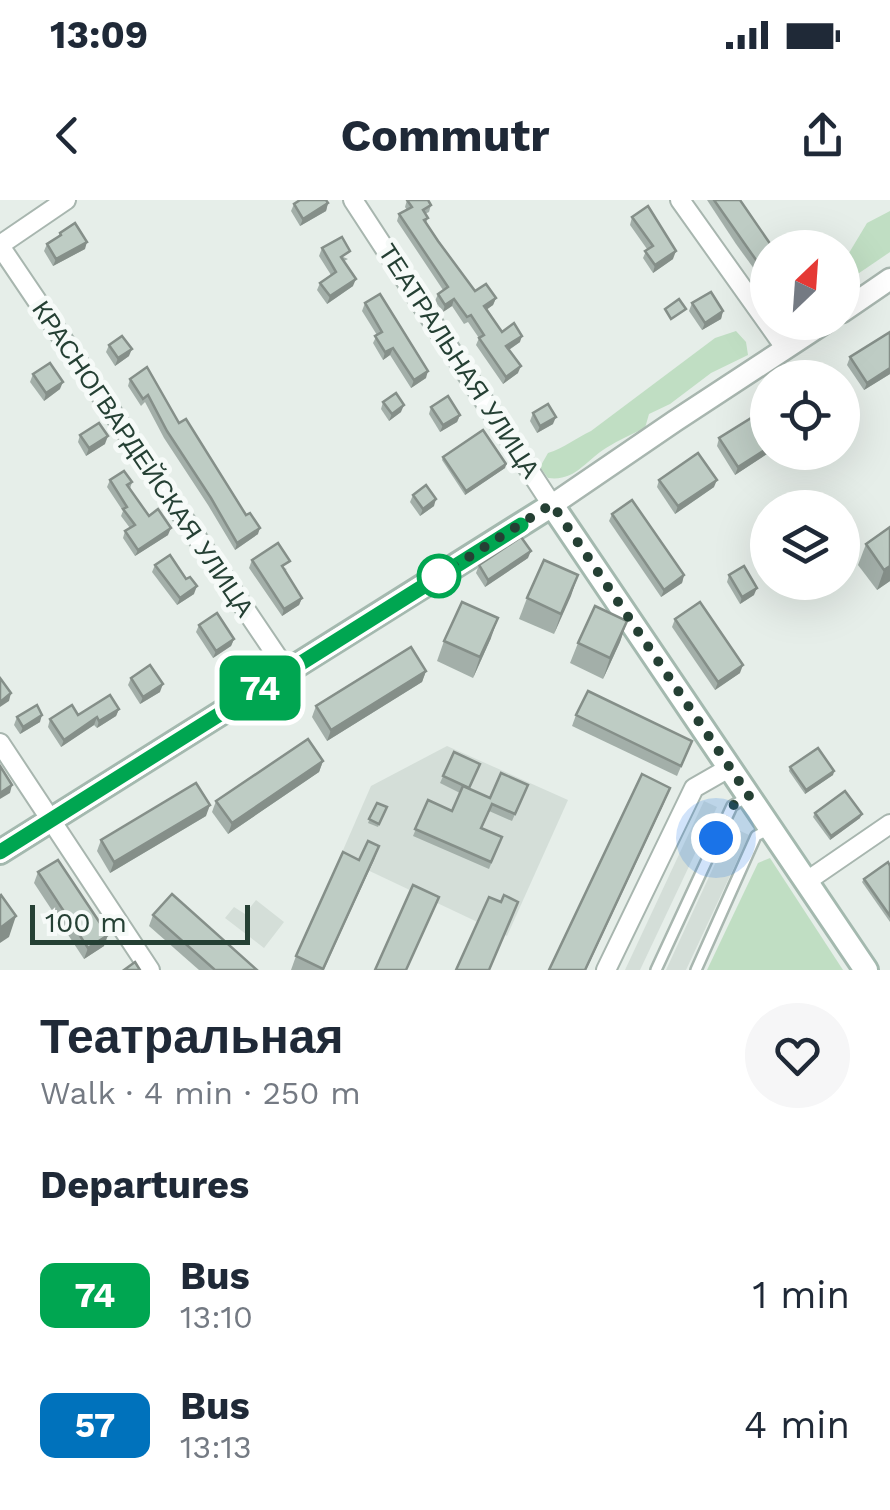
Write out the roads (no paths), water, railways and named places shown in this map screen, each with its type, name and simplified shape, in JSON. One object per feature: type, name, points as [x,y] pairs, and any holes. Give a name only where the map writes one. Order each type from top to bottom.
[{"type":"main road","points":[[0,852],[552,504]]},
{"type":"main road","name":"ТЕАТРАЛЬНАЯ УЛИЦА","points":[[552,504],[866,970]]},
{"type":"street","points":[[0,246],[66,200]]},
{"type":"street","name":"ТЕАТРАЛЬНАЯ УЛИЦА","points":[[353,200],[552,504]]},
{"type":"street","points":[[680,200],[786,349]]},
{"type":"street","name":"КРАСНОГВАРДЕЙСКАЯ УЛИЦА","points":[[0,246],[287,672]]},
{"type":"street","points":[[860,300],[890,279]]},
{"type":"street","points":[[552,504],[799,340]]},
{"type":"street","points":[[0,743],[150,970]]},
{"type":"street","points":[[606,970],[694,788],[729,768]]},
{"type":"street","points":[[806,881],[890,824]]},
{"type":"lane","points":[[656,970],[732,806],[749,796]]},
{"type":"lane","points":[[696,970],[756,836],[771,828]]}]
